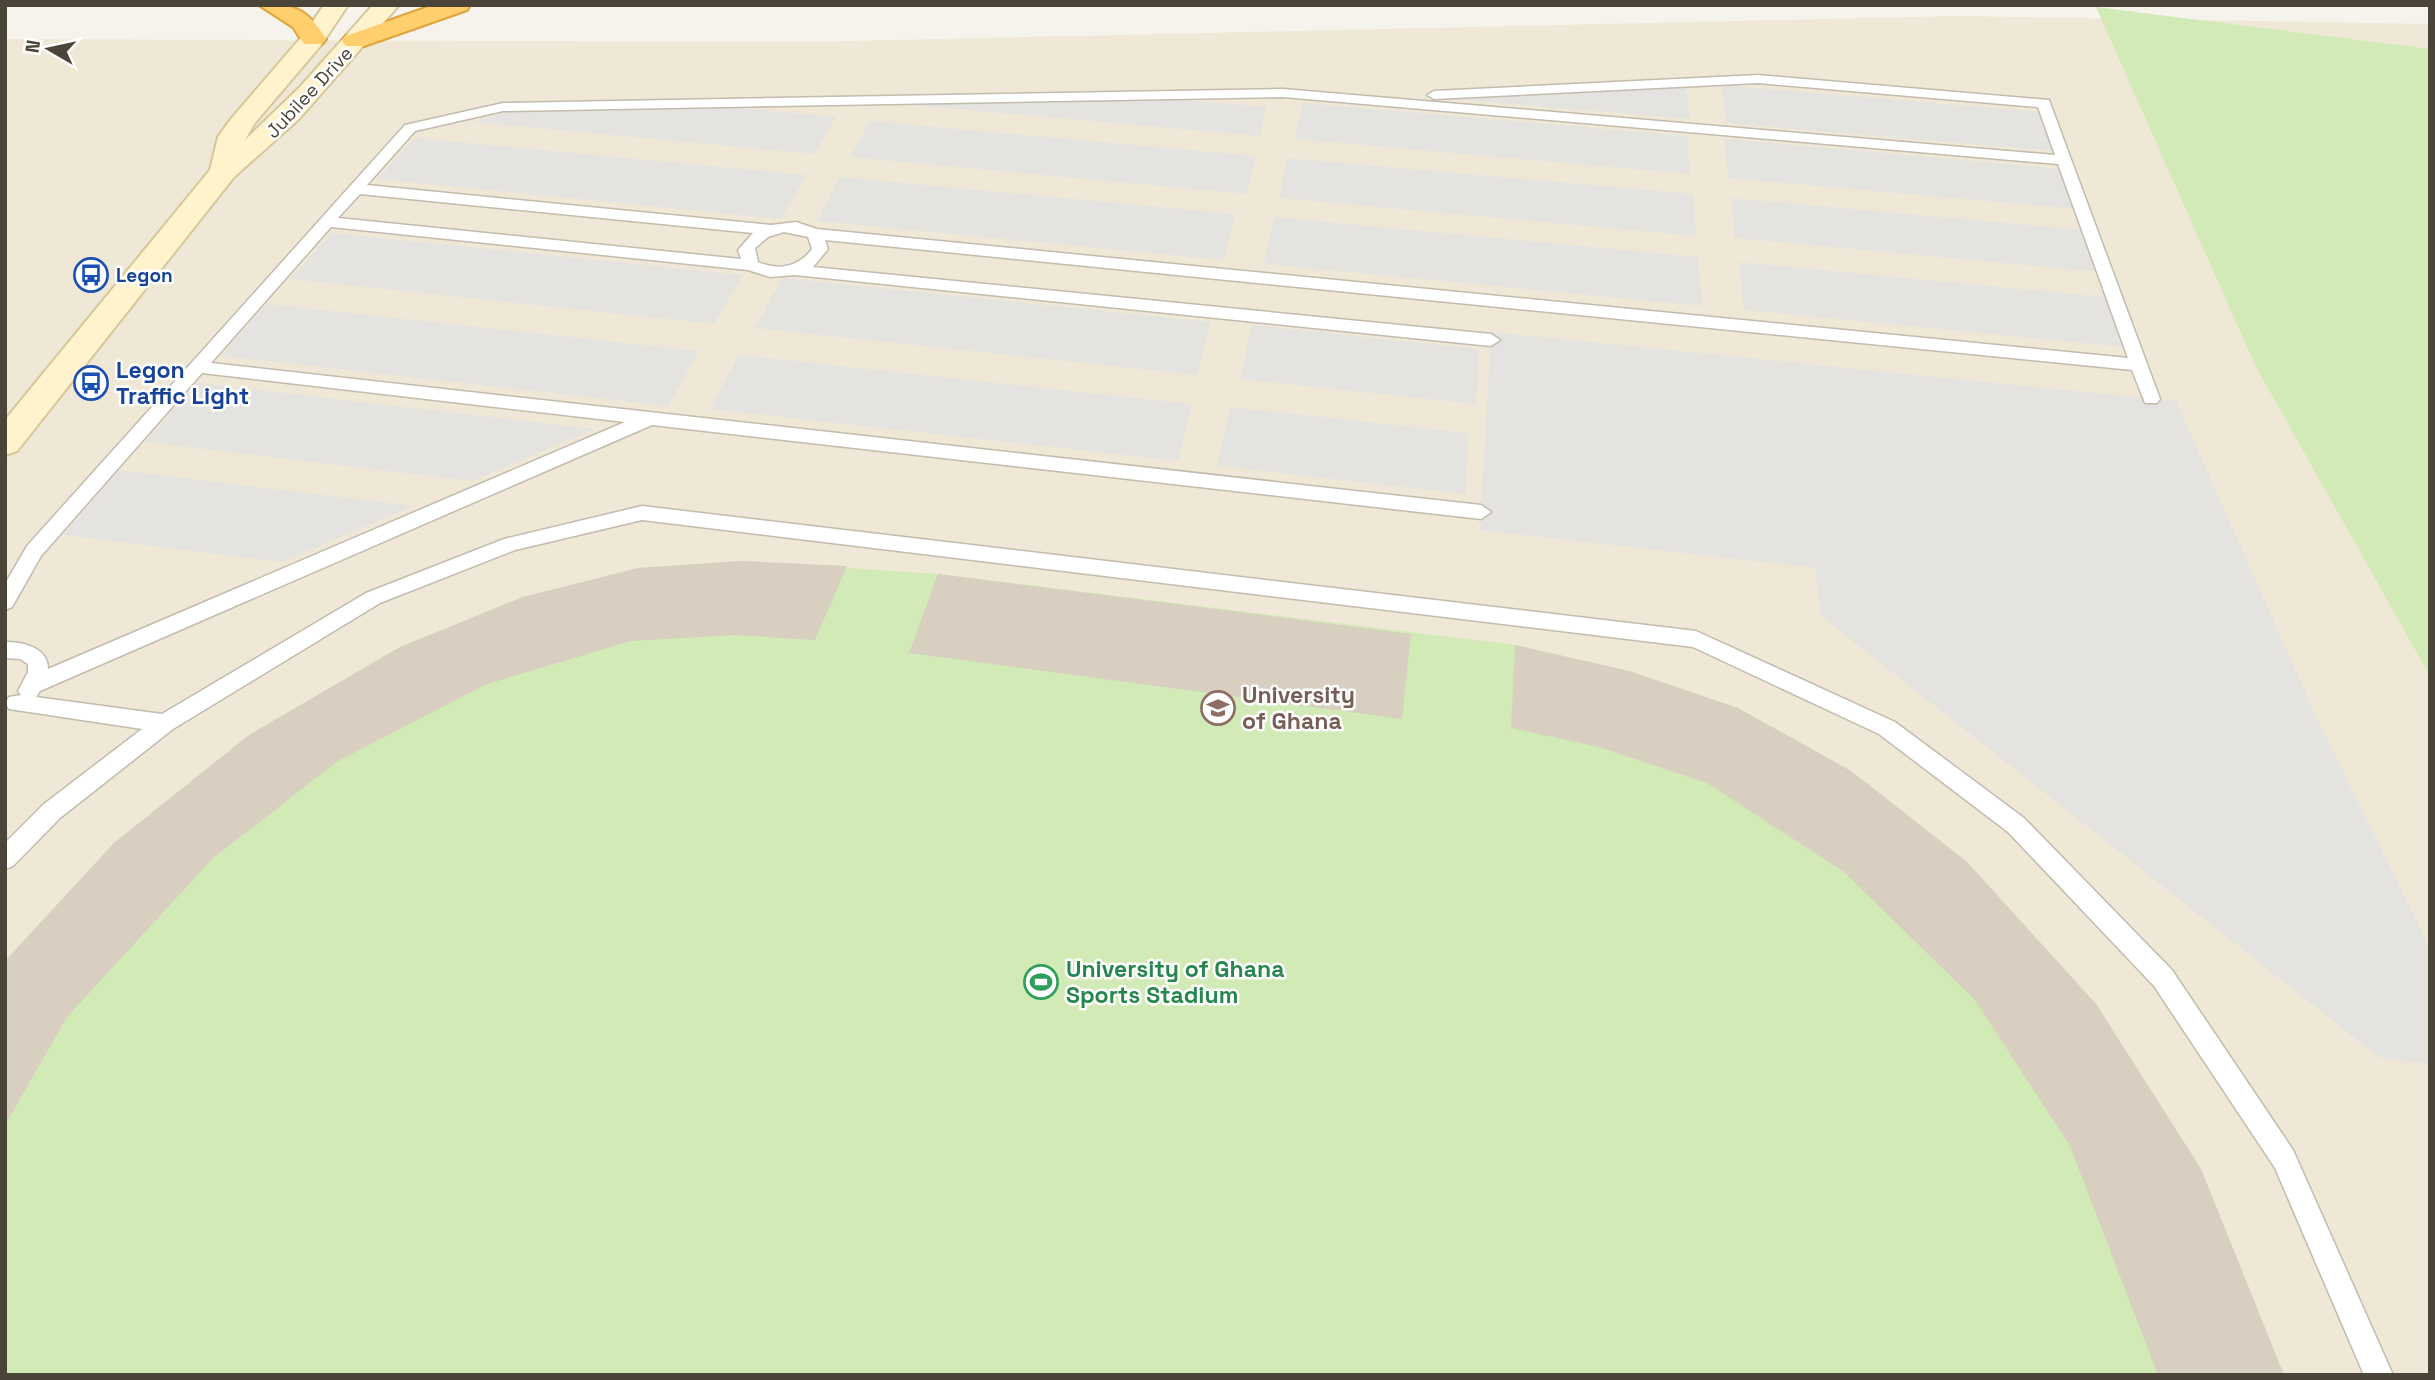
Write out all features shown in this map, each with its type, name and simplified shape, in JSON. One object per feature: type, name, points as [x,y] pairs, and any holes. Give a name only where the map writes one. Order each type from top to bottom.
[{"type":"highway","points":[[271,5],[303,22],[313,39]]},
{"type":"highway","points":[[355,41],[458,5]]},
{"type":"street","name":"Jubilee Drive","points":[[223,171],[232,137],[244,119],[313,39],[336,5]]},
{"type":"street","name":"Jubilee Drive","points":[[5,443],[223,171],[274,131],[387,5]]},
{"type":"lane","points":[[1351,99],[1758,79],[2044,103],[2151,399]]},
{"type":"lane","points":[[5,602],[34,551],[410,128],[503,107],[1283,93],[2065,160]]},
{"type":"lane","points":[[356,189],[772,230],[796,227],[815,234],[2139,365]]},
{"type":"lane","points":[[327,222],[751,265],[771,273],[796,270],[1491,340]]},
{"type":"lane","points":[[751,265],[747,250],[751,242],[772,230]]},
{"type":"lane","points":[[796,270],[816,257],[820,249],[815,234]]},
{"type":"lane","points":[[197,367],[1481,512]]},
{"type":"lane","points":[[11,706],[34,684],[650,418]]},
{"type":"lane","points":[[5,859],[52,811],[165,723],[373,598],[511,544],[642,513],[1696,639],[1887,728],[2016,825],[2163,978],[2284,1159],[2379,1375]]},
{"type":"lane","points":[[5,650],[19,650],[38,661],[34,684]]},
{"type":"lane","points":[[11,706],[165,723]]},
{"type":"shaded area","name":"University of Ghana","points":[[1958,16],[2430,24],[2430,1375],[5,1375],[5,39],[804,42]]},
{"type":"shaded area","points":[[1722,85],[2041,112],[2055,151],[1726,123]]},
{"type":"shaded area","points":[[1686,86],[1690,119],[1440,98]]},
{"type":"shaded area","points":[[1175,99],[1266,107],[1260,136],[901,104]]},
{"type":"shaded area","points":[[1302,103],[1687,136],[1690,174],[1295,139]]},
{"type":"shaded area","points":[[729,107],[836,117],[814,154],[472,122],[510,111]]},
{"type":"shaded area","points":[[870,121],[1256,156],[1247,194],[850,157]]},
{"type":"shaded area","points":[[414,138],[806,175],[781,219],[378,179]]},
{"type":"shaded area","points":[[1724,139],[2062,169],[2076,209],[1728,178]]},
{"type":"shaded area","points":[[1287,158],[1693,194],[1696,236],[1279,198]]},
{"type":"shaded area","points":[[840,177],[1235,214],[1224,260],[817,221]]},
{"type":"shaded area","points":[[1731,198],[2085,230],[2100,272],[1735,238]]},
{"type":"shaded area","points":[[1274,217],[1698,257],[1702,306],[1264,264]]},
{"type":"shaded area","points":[[331,233],[743,275],[714,324],[290,279]]},
{"type":"shaded area","points":[[1739,262],[2106,297],[2124,347],[1744,310]]},
{"type":"shaded area","points":[[782,278],[1210,322],[1197,375],[755,328]]},
{"type":"shaded area","points":[[267,304],[699,351],[668,406],[221,356]]},
{"type":"shaded area","points":[[1252,325],[1479,349],[1476,404],[1240,379]]},
{"type":"shaded area","points":[[1491,332],[2176,401],[2315,714],[2430,948],[2430,1064],[2380,1058],[1821,616],[1815,568],[1480,530]]},
{"type":"shaded area","points":[[739,355],[1192,404],[1178,461],[710,409]]},
{"type":"shaded area","points":[[197,383],[594,429],[472,481],[145,442]]},
{"type":"shaded area","points":[[1230,407],[1469,433],[1465,494],[1217,466]]},
{"type":"shaded area","points":[[120,470],[413,506],[282,562],[63,535]]},
{"type":"green space","points":[[2096,7],[2430,49],[2430,676],[2256,367]]},
{"type":"green space","name":"University of Ghana Sports Stadium","points":[[742,561],[938,574],[1515,645],[1629,671],[1738,708],[1851,771],[1966,861],[2096,1004],[2201,1169],[2284,1375],[5,1375],[5,961],[114,843],[249,735],[400,647],[523,597],[638,568]]},
{"type":"building","points":[[742,561],[847,566],[815,640],[734,635],[631,641],[487,684],[338,761],[213,858],[67,1017],[5,1125],[5,961],[114,843],[249,735],[400,647],[523,597],[638,568]]},
{"type":"building","points":[[938,574],[1411,634],[1402,719],[909,653]]},
{"type":"building","points":[[1515,645],[1629,671],[1738,708],[1851,771],[1966,861],[2096,1004],[2201,1169],[2284,1375],[2158,1375],[2070,1146],[1975,1000],[1844,872],[1707,783],[1599,747],[1511,728]]},
{"type":"place","name":"Legon","points":[[91,275]]},
{"type":"place","name":"Legon Traffic Light","points":[[91,383]]},
{"type":"place","name":"University of Ghana","points":[[1218,708]]},
{"type":"place","name":"University of Ghana Sports Stadium","points":[[1041,982]]}]
